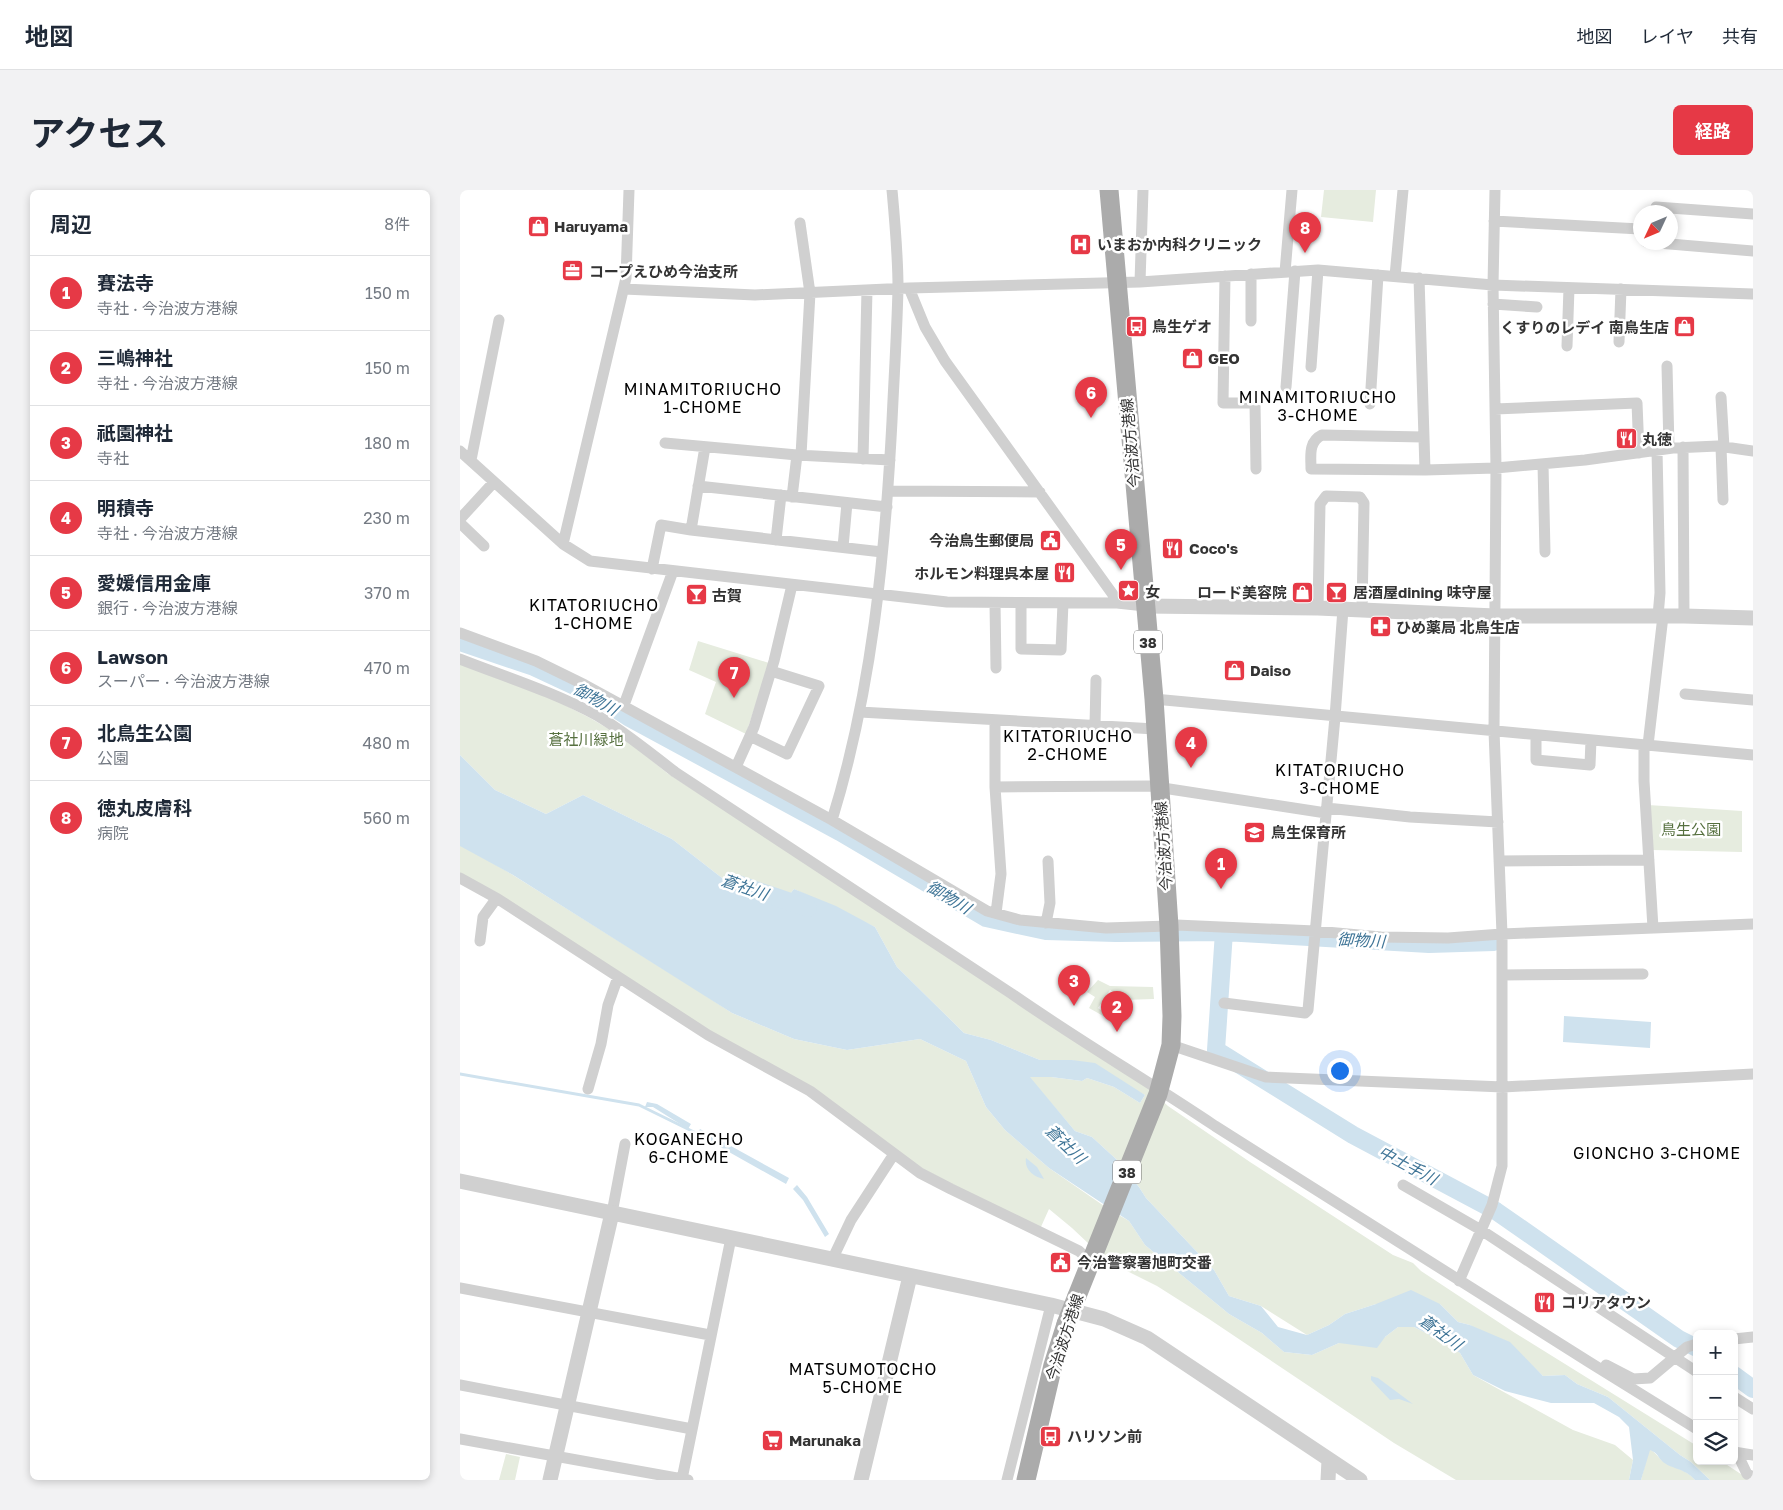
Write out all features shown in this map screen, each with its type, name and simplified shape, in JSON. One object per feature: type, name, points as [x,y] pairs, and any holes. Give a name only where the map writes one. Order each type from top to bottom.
[{"type":"main road","name":"今治波方港線","points":[[1026,1480],[1053,1365],[1066,1324],[1159,1091],[1170,1045],[1172,987],[1154,699],[1109,190]]},
{"type":"street","points":[[563,544],[626,278],[629,190]]},
{"type":"street","points":[[832,820],[847,772],[860,712],[878,595],[887,508],[903,288],[892,190]]},
{"type":"street","points":[[1140,282],[1143,190]]},
{"type":"street","points":[[1286,387],[1292,190]]},
{"type":"street","points":[[1395,276],[1403,190]]},
{"type":"street","points":[[1459,1281],[1492,1205],[1502,1166],[1502,934],[1494,731],[1496,468],[1493,285],[1495,190]]},
{"type":"street","points":[[1678,209],[1753,214]]},
{"type":"street","points":[[1494,221],[1633,229]]},
{"type":"street","points":[[776,540],[799,455],[810,292],[800,223]]},
{"type":"street","points":[[1678,245],[1753,251]]},
{"type":"street","points":[[624,288],[755,295],[903,288],[1140,282],[1318,270],[1493,285],[1753,294]]},
{"type":"street","points":[[1311,367],[1318,270]]},
{"type":"street","points":[[1250,321],[1251,274]]},
{"type":"street","points":[[1370,404],[1378,275]]},
{"type":"street","points":[[1225,276],[1223,403],[1255,404],[1256,469]]},
{"type":"street","points":[[1419,278],[1425,470]]},
{"type":"street","points":[[903,288],[945,361],[1119,604]]},
{"type":"street","points":[[1567,346],[1569,288]]},
{"type":"street","points":[[1619,342],[1621,289]]},
{"type":"street","points":[[863,459],[867,290]]},
{"type":"street","points":[[1493,304],[1537,307]]},
{"type":"street","points":[[470,460],[499,320]]},
{"type":"street","points":[[1666,366],[1669,448]]},
{"type":"street","points":[[1721,397],[1723,500]]},
{"type":"street","points":[[1495,409],[1637,403],[1639,453]]},
{"type":"street","points":[[1423,437],[1322,435],[1316,438],[1310,447],[1310,469],[1425,470],[1496,468],[1586,460],[1683,447],[1722,447],[1753,452]]},
{"type":"street","points":[[665,443],[799,455],[890,460]]},
{"type":"street","points":[[691,530],[705,447]]},
{"type":"street","points":[[1683,447],[1684,616]]},
{"type":"street","points":[[1653,928],[1644,781],[1660,616],[1657,450]]},
{"type":"street","points":[[460,451],[563,544],[590,561],[947,602],[1318,608],[1495,616],[1753,618]]},
{"type":"street","points":[[1543,464],[1545,552]]},
{"type":"street","points":[[460,519],[494,482]]},
{"type":"street","points":[[698,486],[887,508]]},
{"type":"street","points":[[888,491],[1040,492]]},
{"type":"street","points":[[1318,608],[1320,504],[1326,496],[1343,496],[1360,497],[1364,503],[1362,610]]},
{"type":"street","points":[[843,547],[846,503]]},
{"type":"street","points":[[460,523],[484,546]]},
{"type":"street","points":[[652,568],[661,525],[882,552]]},
{"type":"street","points":[[624,705],[672,571]]},
{"type":"street","points":[[736,767],[750,736],[771,671],[792,585]]},
{"type":"street","points":[[995,603],[996,668]]},
{"type":"street","points":[[1021,603],[1021,649],[1061,650],[1063,603]]},
{"type":"street","points":[[1224,1003],[1305,1013],[1308,1010],[1327,811],[1343,609]]},
{"type":"street","points":[[460,633],[536,661],[624,705],[832,820],[988,911],[1020,920],[1106,928],[1176,925],[1316,931],[1381,937],[1438,938],[1753,924]]},
{"type":"street","points":[[460,659],[552,694],[597,716],[632,739],[675,772],[1159,1091],[1693,1427]]},
{"type":"street","points":[[750,736],[787,754],[819,686],[771,671]]},
{"type":"street","points":[[1094,726],[1096,680]]},
{"type":"street","points":[[1685,694],[1753,700]]},
{"type":"street","points":[[1154,699],[1753,755]]},
{"type":"street","points":[[860,712],[1156,729]]},
{"type":"street","points":[[995,720],[995,787],[1001,874],[996,913]]},
{"type":"street","points":[[1536,735],[1536,760],[1590,765],[1591,740]]},
{"type":"street","points":[[995,787],[1159,787],[1327,811],[1498,822]]},
{"type":"street","points":[[1499,861],[1649,860]]},
{"type":"street","points":[[1046,923],[1050,903],[1048,862]]},
{"type":"street","points":[[460,878],[496,898],[708,1035],[810,1091],[920,1173],[951,1190],[1079,1251],[1094,1256]]},
{"type":"street","points":[[480,941],[483,917],[496,898]]},
{"type":"street","points":[[1502,975],[1643,974]]},
{"type":"street","points":[[588,1089],[608,1005],[618,976]]},
{"type":"street","points":[[1170,1045],[1266,1077],[1503,1087],[1753,1074]]},
{"type":"street","points":[[550,1480],[612,1213],[625,1144]]},
{"type":"street","points":[[832,1260],[851,1220],[894,1154]]},
{"type":"street","points":[[460,1182],[1051,1305],[1104,1319],[1147,1338],[1360,1480]]},
{"type":"street","points":[[1403,1185],[1481,1230],[1693,1369]]},
{"type":"street","points":[[460,1439],[685,1479],[692,1429],[731,1238]]},
{"type":"street","points":[[861,1480],[910,1276]]},
{"type":"street","points":[[460,1288],[710,1335]]},
{"type":"street","points":[[1007,1480],[1051,1305]]},
{"type":"street","points":[[1738,1339],[1753,1337]]},
{"type":"street","points":[[1589,1362],[1602,1363],[1633,1379],[1650,1378],[1674,1356],[1693,1345]]},
{"type":"street","points":[[460,1385],[692,1429]]},
{"type":"street","points":[[1738,1400],[1753,1409]]},
{"type":"street","points":[[1738,1453],[1753,1456]]},
{"type":"street","points":[[1738,1458],[1747,1474],[1753,1478]]},
{"type":"street","points":[[1328,1480],[1329,1460]]},
{"type":"green space","points":[[1324,190],[1376,190],[1373,222],[1321,217]]},
{"type":"green space","points":[[698,641],[769,663],[746,734],[705,714],[716,682],[689,670]]},
{"type":"green space","name":"蒼社川緑地","points":[[460,664],[541,693],[590,718],[624,738],[667,773],[1148,1088],[1168,1106],[1250,1162],[1393,1255],[1413,1263],[1421,1271],[1515,1333],[1693,1444],[1693,1464],[1608,1397],[1577,1384],[1565,1375],[1543,1376],[1526,1360],[1470,1325],[1458,1322],[1440,1304],[1376,1304],[1345,1314],[1329,1325],[1307,1335],[1261,1306],[1229,1296],[1214,1270],[1146,1198],[1116,1159],[1092,1137],[1075,1131],[1029,1077],[1051,1077],[1082,1081],[1087,1078],[1114,1087],[1140,1103],[1145,1095],[1072,1060],[1040,1060],[991,1040],[964,1033],[897,967],[875,927],[794,889],[785,900],[722,878],[672,839],[583,795],[546,814],[495,790],[460,755]]},
{"type":"green space","name":"鳥生公園","points":[[1648,805],[1742,811],[1742,852],[1652,850]]},
{"type":"green space","points":[[460,845],[503,869],[732,1013],[794,1039],[847,1050],[920,1039],[966,1061],[986,1107],[1005,1130],[1049,1168],[1129,1221],[1145,1245],[1229,1314],[1262,1333],[1284,1352],[1312,1355],[1339,1343],[1385,1337],[1398,1327],[1414,1327],[1460,1353],[1473,1375],[1573,1430],[1615,1445],[1633,1460],[1629,1480],[1456,1480],[1394,1443],[1157,1286],[1107,1261],[1049,1209],[1040,1229],[925,1170],[460,873]]},
{"type":"green space","points":[[1098,980],[1110,986],[1153,987],[1154,999],[1123,1000],[1110,990],[1098,1008],[1109,1016],[1105,1017],[1089,1008],[1095,997],[1087,992]]},
{"type":"green space","points":[[1649,1449],[1664,1462],[1684,1471],[1695,1480],[1641,1480]]},
{"type":"green space","points":[[506,1454],[520,1457],[515,1480],[499,1480]]},
{"type":"green space","points":[[1694,1465],[1727,1465],[1750,1480],[1710,1480]]},
{"type":"water","points":[[460,755],[495,790],[546,814],[583,795],[672,839],[722,878],[785,900],[794,889],[836,906],[875,927],[897,967],[964,1033],[991,1040],[1040,1060],[1072,1060],[1095,1063],[1145,1095],[1140,1103],[1114,1087],[1087,1078],[1082,1081],[1051,1077],[1030,1077],[1075,1131],[1092,1137],[1116,1159],[1146,1198],[1214,1270],[1229,1296],[1261,1306],[1278,1327],[1307,1335],[1329,1325],[1345,1314],[1411,1290],[1440,1304],[1458,1322],[1470,1325],[1510,1342],[1543,1376],[1565,1375],[1577,1384],[1608,1397],[1691,1462],[1710,1480],[1695,1480],[1687,1473],[1665,1464],[1650,1450],[1641,1480],[1629,1480],[1633,1460],[1629,1427],[1619,1417],[1594,1403],[1551,1403],[1505,1391],[1473,1375],[1460,1353],[1414,1327],[1398,1327],[1385,1337],[1377,1348],[1339,1343],[1312,1355],[1284,1352],[1262,1333],[1229,1314],[1145,1245],[1129,1221],[1049,1168],[1005,1130],[986,1107],[966,1061],[920,1039],[847,1050],[794,1039],[732,1013],[513,875],[460,846]]},
{"type":"water","points":[[1564,1016],[1651,1022],[1650,1048],[1563,1042]]},
{"type":"water","points":[[647,1102],[657,1104],[691,1124],[688,1129],[653,1107],[645,1107]]},
{"type":"water","points":[[700,1129],[789,1178],[786,1184],[697,1134]]},
{"type":"water","points":[[1026,1158],[1037,1167],[1044,1179],[1030,1172],[1026,1166]]},
{"type":"water","points":[[797,1185],[807,1197],[829,1234],[825,1237],[803,1200],[793,1189]]},
{"type":"water","points":[[1371,1376],[1378,1378],[1413,1404],[1399,1399],[1390,1400],[1371,1380]]},
{"type":"waterway","name":"御物川","points":[[460,642],[534,667],[594,695],[628,717],[840,832],[986,918],[1046,931],[1116,933],[1224,932],[1429,944],[1494,942]]},
{"type":"waterway","name":"蒼社川","points":[[738,884],[808,908]]},
{"type":"waterway","name":"中土手川","points":[[1224,932],[1216,1050],[1353,1135],[1496,1211],[1679,1339],[1693,1346]]},
{"type":"waterway","points":[[460,1074],[639,1105],[700,1135]]},
{"type":"waterway","name":"中土手川","points":[[1738,1378],[1753,1389]]},
{"type":"place","name":"Haruyama","points":[[538,226]]},
{"type":"place","name":"いまおか内科クリニック","points":[[1081,244]]},
{"type":"place","name":"徳丸皮膚科","points":[[1305,253]]},
{"type":"place","name":"コープえひめ今治支所","points":[[573,271]]},
{"type":"place","name":"鳥生ゲオ","points":[[1136,326]]},
{"type":"place","name":"くすりのレデイ 南鳥生店","points":[[1685,327]]},
{"type":"place","name":"GEO","points":[[1192,358]]},
{"type":"place","name":"Lawson","points":[[1091,418]]},
{"type":"place","name":"丸徳","points":[[1626,439]]},
{"type":"place","name":"今治鳥生郵便局","points":[[1050,540]]},
{"type":"place","name":"Coco's","points":[[1173,548]]},
{"type":"place","name":"愛媛信用金庫","points":[[1121,570]]},
{"type":"place","name":"ホルモン料理呉本屋","points":[[1065,573]]},
{"type":"place","name":"女","points":[[1129,591]]},
{"type":"place","name":"ロード美容院","points":[[1303,592]]},
{"type":"place","name":"居酒屋dining 味守屋","points":[[1337,592]]},
{"type":"place","name":"古賀","points":[[696,595]]},
{"type":"place","name":"ひめ薬局 北鳥生店","points":[[1380,627]]},
{"type":"place","name":"Daiso","points":[[1234,670]]},
{"type":"place","name":"北鳥生公園","points":[[734,698]]},
{"type":"place","name":"明積寺","points":[[1191,768]]},
{"type":"place","name":"鳥生保育所","points":[[1255,832]]},
{"type":"place","name":"賽法寺","points":[[1221,889]]},
{"type":"place","name":"祇園神社","points":[[1074,1006]]},
{"type":"place","name":"三嶋神社","points":[[1117,1032]]},
{"type":"place","name":"今治警察署旭町交番","points":[[1061,1262]]},
{"type":"place","name":"コリアタウン","points":[[1545,1302]]},
{"type":"place","name":"ハリソン前","points":[[1051,1436]]},
{"type":"place","name":"Marunaka","points":[[773,1440]]},
{"type":"district","name":"MINAMITORIUCHO 1-CHOME","points":[[703,398]]},
{"type":"district","name":"MINAMITORIUCHO 3-CHOME","points":[[1318,406]]},
{"type":"district","name":"KITATORIUCHO 1-CHOME","points":[[594,614]]},
{"type":"district","name":"KITATORIUCHO 2-CHOME","points":[[1068,745]]},
{"type":"district","name":"KITATORIUCHO 3-CHOME","points":[[1340,779]]},
{"type":"district","name":"KOGANECHO 6-CHOME","points":[[689,1148]]},
{"type":"district","name":"GIONCHO 3-CHOME","points":[[1657,1153]]},
{"type":"district","name":"MATSUMOTOCHO 5-CHOME","points":[[863,1378]]}]
